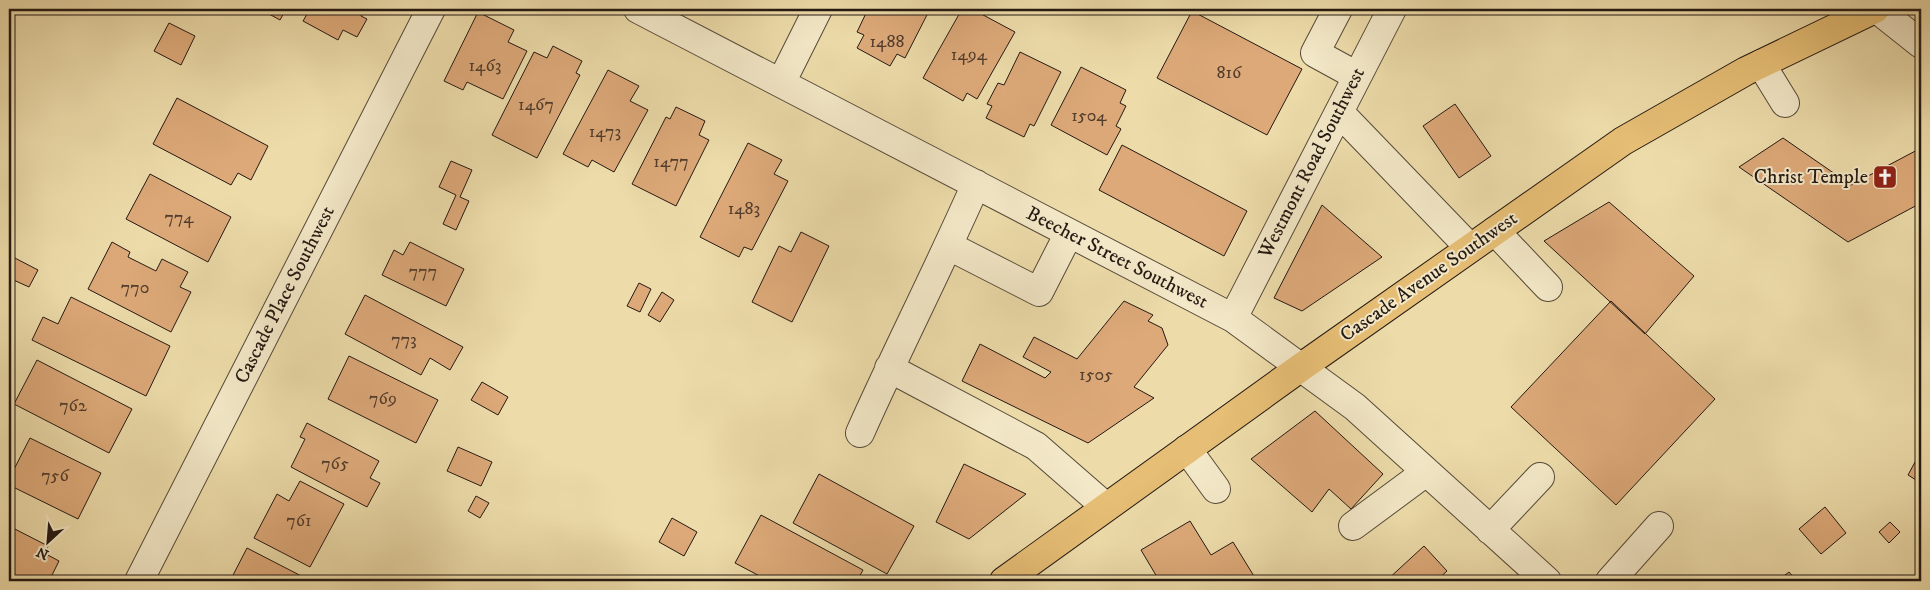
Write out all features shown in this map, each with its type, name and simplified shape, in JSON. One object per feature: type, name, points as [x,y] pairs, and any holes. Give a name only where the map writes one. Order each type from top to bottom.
[{"type":"main road","name":"Cascade Avenue Southwest","points":[[1004,581],[1300,368],[1623,141],[1761,64],[1876,9]]},
{"type":"street","name":"Cascade Place Southwest","points":[[138,581],[431,9]]},
{"type":"street","name":"Beecher Street Southwest","points":[[638,9],[1233,318],[1355,407],[1547,581]]},
{"type":"street","points":[[781,83],[818,9]]},
{"type":"street","points":[[1338,9],[1315,53],[1358,76]]},
{"type":"street","name":"Westmont Road Southwest","points":[[1233,318],[1392,9]]},
{"type":"street","points":[[1876,9],[1921,44]]},
{"type":"street","points":[[1761,64],[1785,103]]},
{"type":"street","points":[[1339,112],[1470,248]]},
{"type":"street","points":[[860,433],[889,368],[949,246],[976,184]]},
{"type":"street","points":[[1495,231],[1548,287]]},
{"type":"street","points":[[949,246],[1039,292],[1069,233]]},
{"type":"street","points":[[889,368],[1036,446],[1106,507]]},
{"type":"street","points":[[1187,449],[1216,489]]},
{"type":"street","points":[[1353,526],[1426,472]]},
{"type":"street","points":[[1490,530],[1540,477]]},
{"type":"street","points":[[1610,581],[1659,526]]},
{"type":"building","points":[[260,9],[286,9],[280,20]]},
{"type":"building","points":[[310,9],[364,9],[361,16],[367,19],[357,37],[343,30],[338,40],[303,21]]},
{"type":"building","points":[[868,9],[930,9],[905,58],[897,54],[890,66],[857,48],[864,35],[857,32]]},
{"type":"building","points":[[962,9],[972,9],[1015,32],[977,99],[967,93],[963,101],[923,78]]},
{"type":"building","points":[[1192,11],[1302,69],[1267,135],[1157,78]]},
{"type":"building","points":[[478,12],[514,30],[508,42],[527,51],[503,99],[467,82],[463,90],[444,81]]},
{"type":"building","points":[[169,23],[195,36],[181,65],[154,51]]},
{"type":"building","points":[[553,46],[582,61],[576,73],[580,75],[537,158],[492,135],[534,52],[547,58]]},
{"type":"building","points":[[1020,52],[1061,72],[1034,126],[1030,124],[1024,137],[986,118],[992,106],[987,104],[998,83],[1004,85]]},
{"type":"building","points":[[1081,67],[1126,90],[1120,103],[1126,106],[1116,126],[1121,129],[1107,155],[1051,125]]},
{"type":"building","points":[[608,70],[639,86],[630,101],[648,110],[614,172],[592,160],[588,167],[563,154]]},
{"type":"building","points":[[177,98],[268,146],[251,180],[238,173],[231,185],[153,144]]},
{"type":"building","points":[[1455,104],[1491,156],[1459,178],[1423,126]]},
{"type":"building","points":[[676,107],[705,121],[699,135],[709,140],[676,206],[632,184],[666,117],[670,119]]},
{"type":"building","points":[[1783,138],[1851,185],[1921,148],[1921,203],[1848,242],[1739,167]]},
{"type":"building","points":[[748,143],[782,160],[774,174],[788,181],[752,250],[744,247],[739,257],[700,237]]},
{"type":"building","points":[[1122,145],[1247,211],[1224,256],[1099,190]]},
{"type":"building","points":[[451,161],[472,170],[460,197],[469,201],[456,230],[443,224],[456,195],[439,187]]},
{"type":"building","points":[[150,174],[231,217],[208,262],[126,219]]},
{"type":"building","points":[[1609,202],[1694,276],[1645,334],[1544,241]]},
{"type":"building","points":[[1322,205],[1382,257],[1302,311],[1274,298]]},
{"type":"building","points":[[801,232],[829,246],[792,322],[752,302],[779,246],[791,252]]},
{"type":"building","points":[[112,242],[130,252],[128,257],[156,271],[162,259],[188,272],[180,287],[191,292],[171,332],[88,289]]},
{"type":"building","points":[[410,242],[464,269],[446,306],[382,275],[394,250],[403,255]]},
{"type":"building","points":[[11,256],[38,270],[29,287],[9,278],[9,261]]},
{"type":"building","points":[[639,283],[651,289],[640,312],[627,306]]},
{"type":"building","points":[[662,292],[674,300],[660,322],[648,315]]},
{"type":"building","points":[[365,295],[463,347],[450,370],[430,358],[421,375],[345,334]]},
{"type":"building","points":[[71,297],[170,346],[146,396],[32,340],[43,317],[58,324]]},
{"type":"building","points":[[1124,301],[1153,315],[1148,321],[1162,328],[1168,345],[1134,387],[1154,398],[1088,443],[962,381],[980,344],[1045,378],[1051,372],[1023,357],[1034,337],[1077,359]]},
{"type":"building","points":[[1611,301],[1715,399],[1616,505],[1511,407]]},
{"type":"building","points":[[349,356],[438,400],[416,443],[328,399]]},
{"type":"building","points":[[37,360],[132,409],[109,453],[14,404]]},
{"type":"building","points":[[482,382],[508,397],[498,415],[471,400]]},
{"type":"building","points":[[1315,411],[1383,474],[1351,509],[1329,489],[1312,512],[1251,459]]},
{"type":"building","points":[[307,423],[379,461],[370,478],[380,483],[367,507],[291,467],[305,439],[300,437]]},
{"type":"building","points":[[30,438],[101,473],[78,519],[9,485],[9,479]]},
{"type":"building","points":[[458,447],[492,462],[481,486],[447,471]]},
{"type":"building","points":[[1921,454],[1921,483],[1908,475]]},
{"type":"building","points":[[964,464],[1026,494],[969,539],[936,522]]},
{"type":"building","points":[[819,474],[914,526],[887,574],[793,523]]},
{"type":"building","points":[[300,481],[344,504],[310,567],[254,538],[277,494],[289,501]]},
{"type":"building","points":[[476,496],[489,503],[480,518],[468,511]]},
{"type":"building","points":[[1825,507],[1846,533],[1821,554],[1799,529]]},
{"type":"building","points":[[761,515],[863,570],[857,581],[769,581],[735,563]]},
{"type":"building","points":[[672,518],[697,532],[684,556],[659,542]]},
{"type":"building","points":[[1190,521],[1211,555],[1233,542],[1257,581],[1150,581],[1157,577],[1141,550]]},
{"type":"building","points":[[1890,522],[1900,532],[1889,543],[1879,532]]},
{"type":"building","points":[[9,526],[48,546],[44,553],[59,561],[49,581],[9,581]]},
{"type":"building","points":[[1424,546],[1447,571],[1436,581],[1386,581]]},
{"type":"building","points":[[247,548],[311,581],[230,581]]},
{"type":"building","points":[[1789,572],[1797,581],[1777,581]]},
{"type":"place","name":"Christ Temple","points":[[1885,177]]}]
